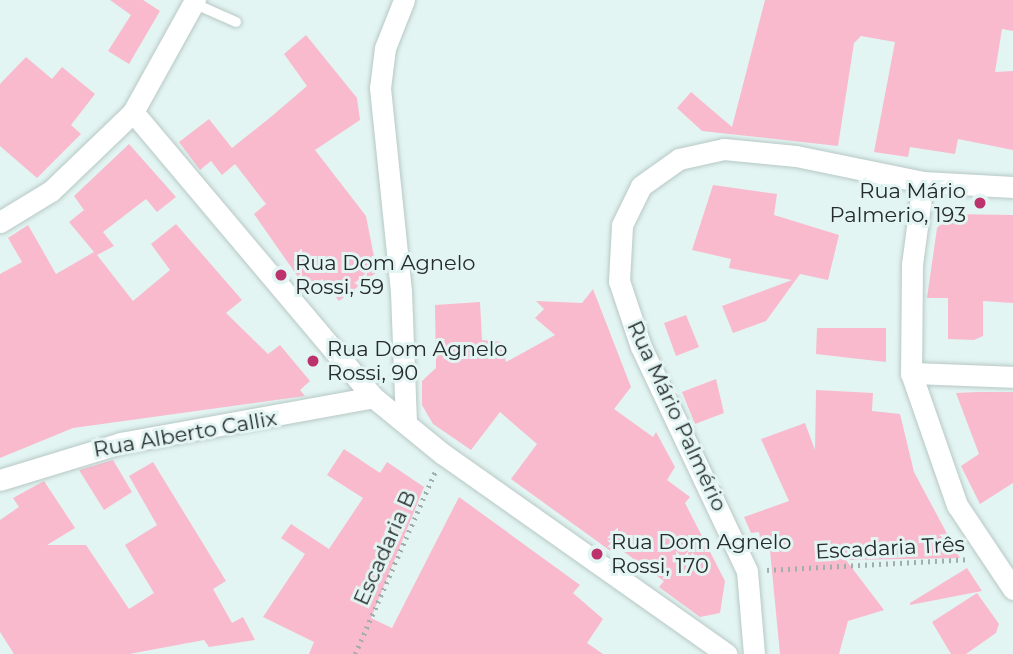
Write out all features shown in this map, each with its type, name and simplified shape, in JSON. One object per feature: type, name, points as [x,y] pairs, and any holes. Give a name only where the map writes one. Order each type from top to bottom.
[{"type":"street","points":[[404,0],[385,48],[380,88],[401,292],[405,424]]},
{"type":"street","points":[[0,222],[51,191],[133,112],[194,1]]},
{"type":"street","points":[[133,112],[373,397],[443,454],[727,654]]},
{"type":"street","name":"Rua Mário Palmério","points":[[754,654],[747,571],[641,347],[619,281],[622,225],[641,186],[679,159],[724,149],[796,156],[923,182],[1013,187]]},
{"type":"street","points":[[923,182],[912,264],[911,373],[957,505],[1013,589]]},
{"type":"street","points":[[911,373],[1013,377]]},
{"type":"street","name":"Rua Alberto Callix","points":[[0,480],[121,443],[373,397]]},
{"type":"lane","points":[[194,1],[236,22]]},
{"type":"path","name":"Escadaria B","points":[[355,654],[443,454]]},
{"type":"path","name":"Escadaria Três","points":[[747,571],[994,558]]},
{"type":"building","points":[[110,0],[143,0],[160,11],[129,64],[108,51],[131,15]]},
{"type":"building","points":[[765,0],[1013,0],[1013,31],[1002,29],[995,72],[1013,71],[1013,150],[958,139],[955,154],[910,147],[908,157],[874,152],[895,42],[861,36],[854,43],[838,146],[702,131],[677,108],[691,92],[732,127]]},
{"type":"building","points":[[306,35],[357,98],[360,120],[315,150],[366,216],[377,272],[339,301],[322,279],[309,290],[298,277],[254,214],[266,204],[235,164],[222,175],[211,161],[200,170],[179,142],[209,119],[232,148],[272,116],[307,86],[284,54]]},
{"type":"building","points":[[26,57],[52,79],[62,67],[95,94],[71,125],[81,134],[37,178],[0,146],[0,84]]},
{"type":"building","points":[[129,144],[176,197],[157,212],[146,199],[103,232],[114,246],[97,255],[133,301],[170,270],[151,244],[176,224],[242,300],[226,313],[268,354],[280,345],[310,381],[300,390],[305,396],[73,428],[0,458],[0,274],[22,262],[8,238],[28,225],[56,274],[94,252],[69,222],[84,210],[74,196]]},
{"type":"building","points":[[713,185],[777,194],[774,215],[839,235],[828,280],[800,274],[766,321],[733,333],[722,306],[792,280],[729,268],[731,259],[692,250]]},
{"type":"building","points":[[951,214],[1013,215],[1013,303],[983,301],[983,336],[974,340],[948,339],[948,298],[927,298],[937,228]]},
{"type":"building","points":[[593,289],[631,387],[614,409],[653,437],[656,432],[675,467],[667,480],[690,497],[685,503],[725,581],[720,613],[700,617],[659,587],[664,581],[616,546],[612,552],[511,479],[537,444],[500,412],[471,450],[433,424],[422,405],[422,381],[436,368],[435,305],[480,302],[482,340],[502,342],[506,362],[555,335],[535,318],[544,309],[536,301],[582,303]]},
{"type":"building","points":[[686,315],[699,347],[676,356],[664,323]]},
{"type":"building","points":[[817,328],[886,328],[886,362],[816,354]]},
{"type":"building","points":[[716,379],[724,413],[695,424],[682,392]]},
{"type":"building","points":[[816,390],[873,393],[872,411],[900,414],[914,472],[960,558],[846,560],[884,610],[848,621],[839,654],[780,654],[770,551],[762,550],[759,532],[751,533],[744,517],[789,501],[761,439],[805,423],[815,450]]},
{"type":"building","points":[[1013,392],[1013,483],[980,504],[961,466],[979,454],[956,393]]},
{"type":"building","points":[[344,449],[380,473],[387,462],[424,487],[371,618],[392,628],[459,497],[580,585],[573,593],[603,619],[587,643],[603,654],[309,654],[314,642],[263,617],[305,554],[281,538],[291,524],[329,549],[363,498],[327,475]]},
{"type":"building","points":[[113,460],[132,492],[104,510],[79,470]]},
{"type":"building","points":[[153,462],[226,581],[213,589],[232,623],[243,617],[255,640],[209,647],[204,640],[129,654],[14,654],[0,632],[0,520],[19,507],[13,498],[44,481],[75,528],[47,545],[86,545],[129,609],[154,593],[125,545],[157,525],[129,476]]},
{"type":"building","points":[[967,568],[982,591],[910,605],[910,603]]},
{"type":"building","points":[[977,593],[999,624],[996,633],[966,654],[951,654],[932,622]]},
{"type":"place","name":"Rua Mário Palmerio, 193","points":[[980,203]]},
{"type":"place","name":"Rua Dom Agnelo Rossi, 59","points":[[281,275]]},
{"type":"place","name":"Rua Dom Agnelo Rossi, 90","points":[[313,361]]},
{"type":"place","name":"Rua Dom Agnelo Rossi, 170","points":[[597,554]]}]
